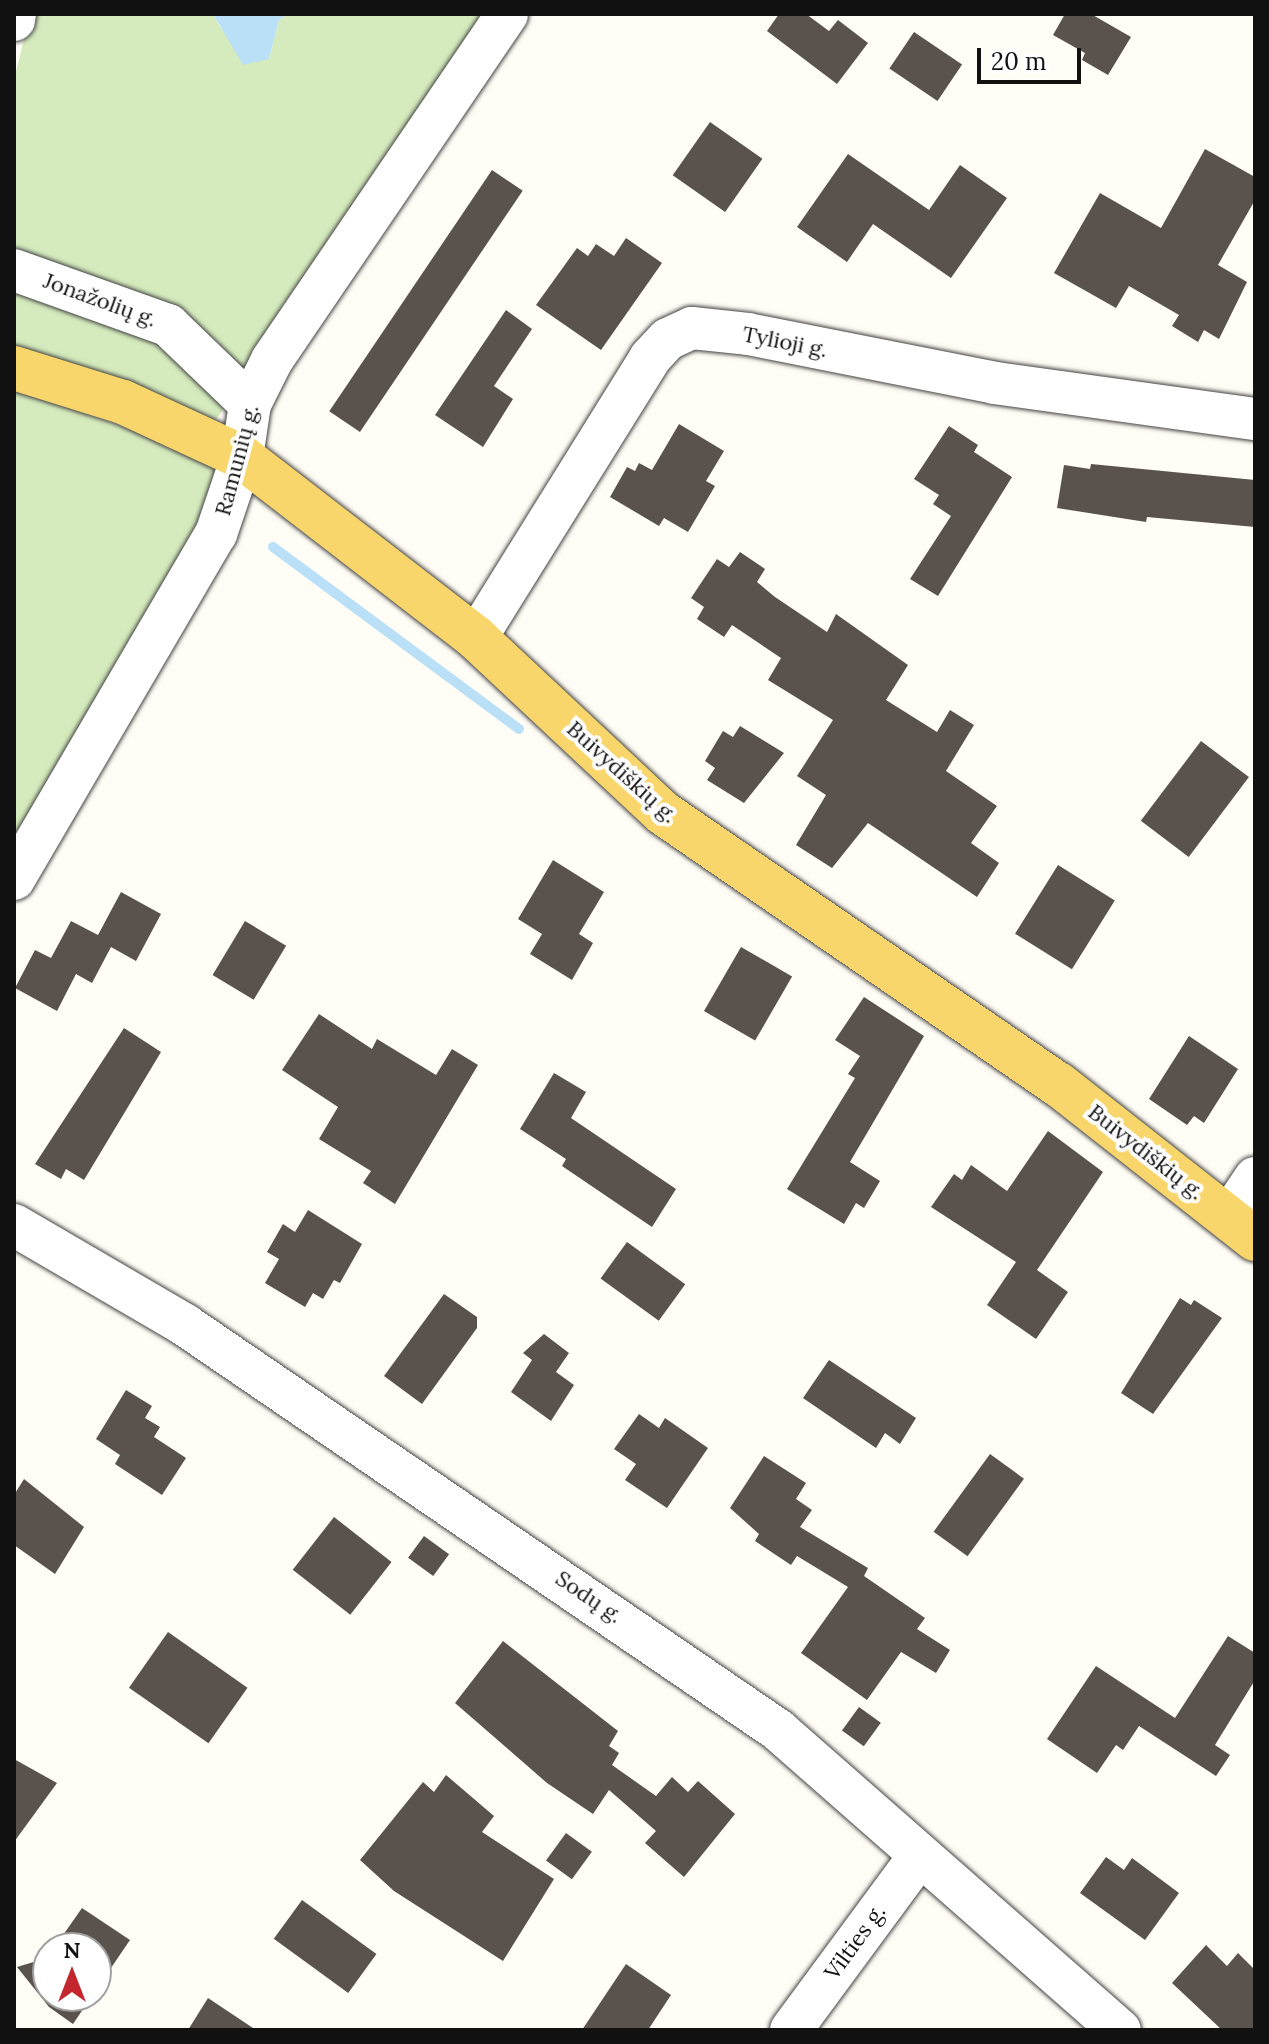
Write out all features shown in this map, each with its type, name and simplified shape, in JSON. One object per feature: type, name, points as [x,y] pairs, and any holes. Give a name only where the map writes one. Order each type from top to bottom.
[{"type":"main road","name":"Buivydiškių g.","points":[[14,368],[123,402],[242,457],[476,638],[663,813],[1058,1084],[1242,1228]]},
{"type":"street","name":"Ramunių g.","points":[[14,879],[216,534],[242,457],[250,404],[272,360],[507,14]]},
{"type":"street","name":"Jonažolių g.","points":[[14,270],[168,325],[250,404]]},
{"type":"street","name":"Tylioji g.","points":[[476,638],[650,358],[668,339],[692,328],[748,334],[995,383],[1255,419]]},
{"type":"street","points":[[1242,1228],[1255,1178]]},
{"type":"street","name":"Sodų g.","points":[[14,1225],[185,1325],[637,1629],[778,1730],[1120,2030]]},
{"type":"street","name":"Vilties g.","points":[[791,2030],[920,1855]]},
{"type":"green space","points":[[30,14],[213,14],[220,27],[269,59],[279,20],[287,14],[490,14],[214,423],[14,351],[14,80]]},
{"type":"green space","points":[[14,390],[198,452],[213,463],[216,487],[210,507],[14,849]]},
{"type":"water","points":[[213,14],[287,14],[279,20],[269,59],[243,65]]},
{"type":"building","points":[[779,14],[806,14],[829,31],[838,20],[868,43],[837,84],[767,31]]},
{"type":"building","points":[[1065,14],[1091,14],[1131,37],[1108,75],[1082,60],[1085,53],[1053,35]]},
{"type":"building","points":[[914,32],[962,64],[937,101],[889,68]]},
{"type":"building","points":[[710,122],[762,159],[725,212],[673,175]]},
{"type":"building","points":[[1205,149],[1255,177],[1255,200],[1218,265],[1247,282],[1219,339],[1204,330],[1198,342],[1172,326],[1179,315],[1129,286],[1116,308],[1054,273],[1100,193],[1161,228]]},
{"type":"building","points":[[848,154],[929,210],[960,165],[1007,198],[951,278],[873,224],[847,262],[797,227]]},
{"type":"building","points":[[492,170],[523,191],[360,432],[329,411]]},
{"type":"building","points":[[626,238],[662,263],[601,350],[536,305],[577,248],[588,256],[596,244],[614,256]]},
{"type":"building","points":[[506,310],[532,329],[494,386],[513,399],[483,447],[435,415]]},
{"type":"building","points":[[679,424],[724,451],[706,481],[715,486],[688,532],[664,518],[659,526],[610,497],[627,467],[635,471],[639,463],[652,470]]},
{"type":"building","points":[[949,426],[978,445],[974,452],[1012,477],[938,596],[910,579],[951,516],[933,504],[939,495],[914,479]]},
{"type":"building","points":[[1091,464],[1255,480],[1255,527],[1147,517],[1146,522],[1057,508],[1064,465],[1090,469]]},
{"type":"building","points":[[740,552],[765,569],[757,582],[827,632],[836,614],[908,665],[886,700],[937,732],[950,710],[974,725],[946,771],[997,806],[971,843],[999,863],[977,897],[868,823],[832,868],[796,845],[826,795],[797,776],[833,720],[768,680],[781,658],[732,625],[724,637],[697,619],[704,607],[691,598],[717,559],[729,567]]},
{"type":"building","points":[[740,726],[784,753],[744,803],[707,780],[715,768],[705,761],[723,731],[733,737]]},
{"type":"building","points":[[1201,741],[1249,777],[1189,857],[1141,821]]},
{"type":"building","points":[[553,860],[604,892],[579,934],[593,943],[572,980],[530,954],[542,934],[518,919]]},
{"type":"building","points":[[1058,865],[1115,901],[1072,969],[1015,934]]},
{"type":"building","points":[[121,892],[161,914],[136,961],[111,947],[92,983],[76,974],[57,1011],[15,988],[35,950],[51,958],[71,921],[98,935]]},
{"type":"building","points":[[245,921],[286,946],[254,1000],[213,975]]},
{"type":"building","points":[[741,947],[792,976],[755,1041],[704,1011]]},
{"type":"building","points":[[864,997],[924,1036],[850,1162],[880,1181],[864,1208],[856,1203],[844,1224],[787,1189],[855,1078],[848,1074],[860,1056],[835,1040]]},
{"type":"building","points":[[319,1014],[372,1049],[377,1039],[436,1075],[452,1049],[478,1065],[395,1204],[363,1183],[371,1171],[319,1139],[338,1107],[282,1070]]},
{"type":"building","points":[[124,1028],[161,1052],[84,1180],[66,1169],[61,1179],[35,1164]]},
{"type":"building","points":[[1189,1036],[1238,1069],[1204,1123],[1194,1116],[1187,1125],[1149,1099]]},
{"type":"building","points":[[554,1073],[586,1092],[571,1118],[676,1189],[652,1227],[562,1166],[566,1159],[520,1129]]},
{"type":"building","points":[[1048,1131],[1103,1172],[1037,1270],[1068,1292],[1036,1339],[987,1305],[1016,1262],[931,1207],[954,1174],[962,1180],[971,1165],[1007,1191]]},
{"type":"building","points":[[308,1210],[362,1244],[340,1283],[334,1280],[323,1299],[313,1293],[305,1307],[265,1283],[279,1259],[267,1252],[283,1224],[295,1232]]},
{"type":"building","points":[[627,1242],[685,1284],[659,1321],[601,1278]]},
{"type":"building","points":[[444,1294],[477,1317],[477,1328],[422,1404],[384,1376]]},
{"type":"building","points":[[1180,1298],[1191,1305],[1194,1300],[1222,1318],[1153,1414],[1121,1393]]},
{"type":"building","points":[[544,1334],[569,1353],[556,1372],[574,1385],[551,1421],[511,1392],[532,1360],[523,1353]]},
{"type":"building","points":[[829,1360],[916,1418],[900,1444],[885,1433],[876,1448],[803,1398]]},
{"type":"building","points":[[126,1390],[152,1406],[145,1418],[160,1427],[154,1437],[186,1458],[162,1495],[115,1464],[120,1455],[96,1439]]},
{"type":"building","points":[[639,1414],[659,1428],[665,1418],[708,1448],[667,1508],[625,1480],[636,1464],[614,1449]]},
{"type":"building","points":[[990,1454],[1024,1479],[968,1556],[934,1532]]},
{"type":"building","points":[[764,1456],[806,1483],[796,1499],[812,1510],[800,1527],[868,1568],[864,1576],[925,1618],[917,1629],[950,1650],[936,1673],[901,1652],[867,1700],[801,1653],[848,1587],[797,1556],[791,1565],[755,1541],[759,1534],[730,1508]]},
{"type":"building","points":[[24,1479],[84,1527],[55,1574],[14,1545],[14,1495]]},
{"type":"building","points":[[334,1517],[392,1562],[350,1615],[293,1570]]},
{"type":"building","points":[[424,1536],[449,1554],[433,1576],[408,1558]]},
{"type":"building","points":[[168,1632],[247,1688],[208,1743],[129,1688]]},
{"type":"building","points":[[1228,1636],[1255,1653],[1255,1680],[1215,1745],[1230,1755],[1216,1776],[1139,1726],[1123,1750],[1116,1745],[1097,1773],[1047,1739],[1096,1666],[1175,1718]]},
{"type":"building","points":[[503,1641],[618,1731],[609,1746],[619,1753],[612,1765],[656,1796],[672,1777],[688,1792],[698,1781],[735,1814],[684,1877],[645,1843],[656,1831],[609,1790],[593,1814],[547,1783],[455,1703]]},
{"type":"building","points":[[859,1707],[881,1723],[864,1746],[842,1730]]},
{"type":"building","points":[[14,1759],[57,1783],[14,1842]]},
{"type":"building","points":[[446,1775],[494,1816],[482,1832],[554,1879],[503,1961],[394,1891],[360,1860],[423,1782],[434,1792]]},
{"type":"building","points":[[566,1833],[592,1852],[572,1879],[546,1861]]},
{"type":"building","points":[[1106,1857],[1124,1870],[1132,1858],[1179,1893],[1145,1940],[1080,1893]]},
{"type":"building","points":[[302,1900],[376,1954],[348,1993],[274,1939]]},
{"type":"building","points":[[82,1908],[130,1940],[112,1966],[112,1932],[65,1932]]},
{"type":"building","points":[[1206,1945],[1227,1966],[1238,1953],[1255,1970],[1255,2030],[1222,2030],[1172,1983]]},
{"type":"building","points":[[32,1962],[32,1986],[17,1967]]},
{"type":"building","points":[[626,1964],[671,1995],[648,2030],[582,2030]]},
{"type":"building","points":[[208,1998],[256,2030],[188,2030]]},
{"type":"building","points":[[56,2012],[81,2012],[73,2024]]},
{"type":"waterway","points":[[273,547],[519,729]]}]
